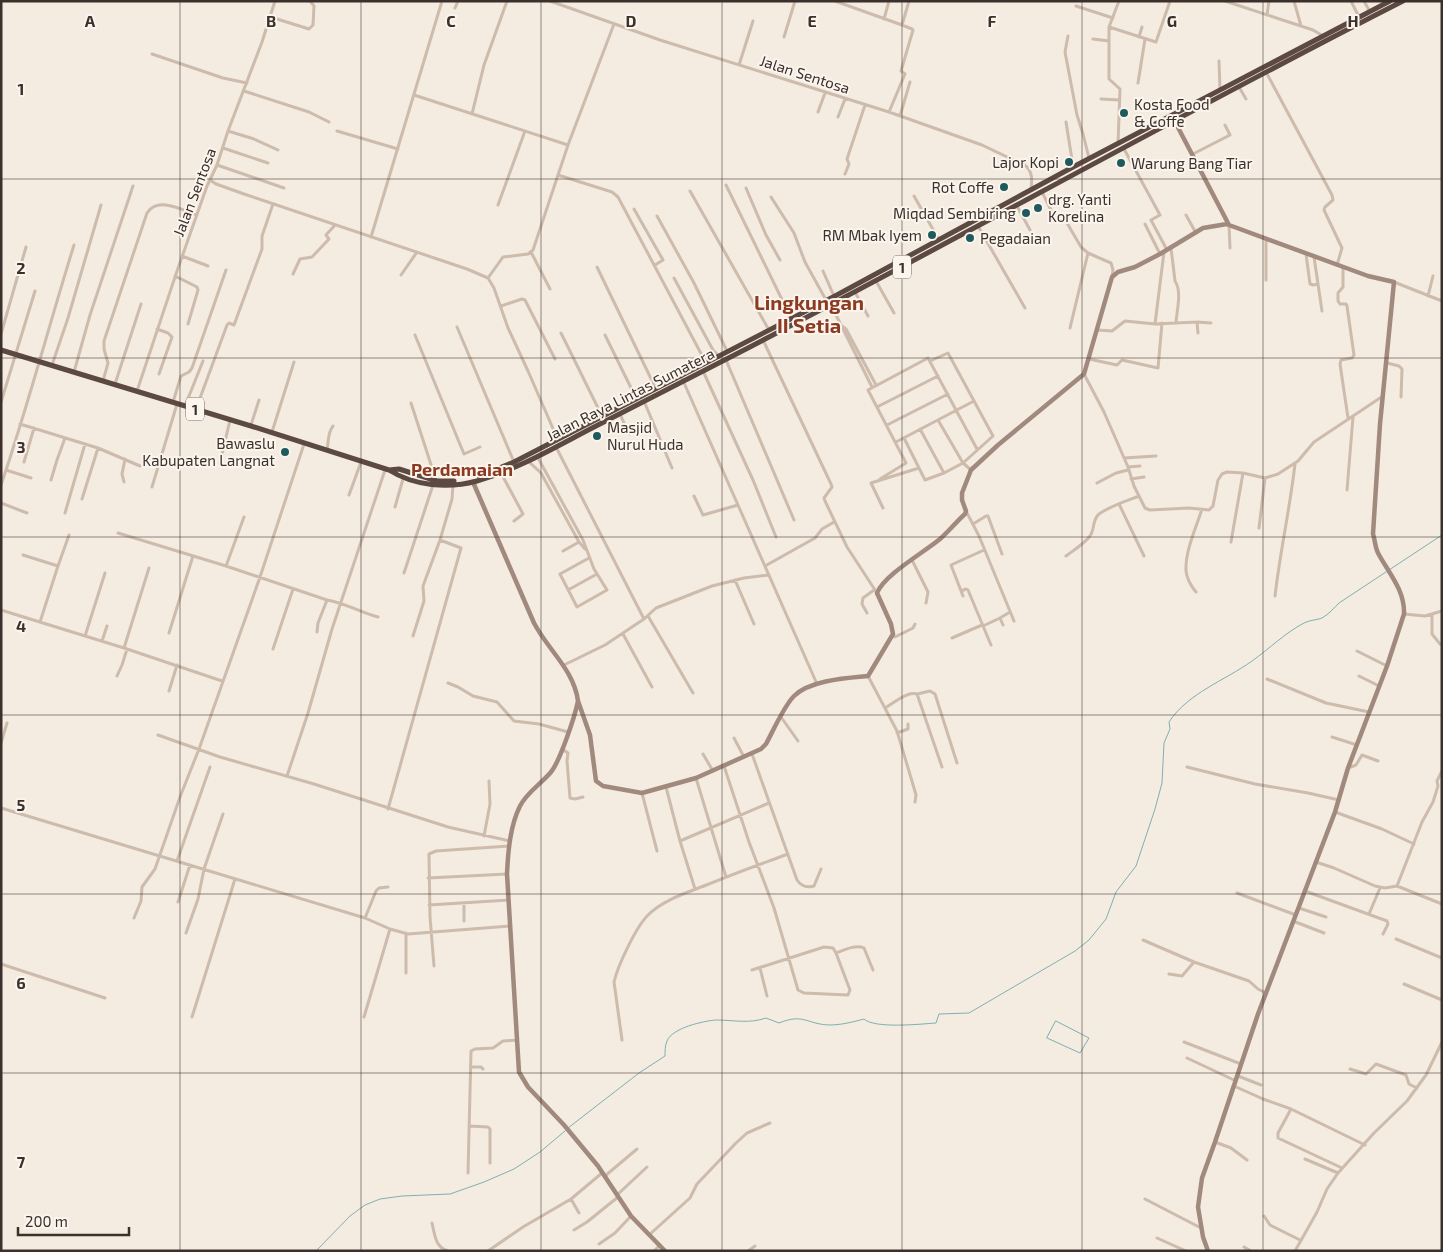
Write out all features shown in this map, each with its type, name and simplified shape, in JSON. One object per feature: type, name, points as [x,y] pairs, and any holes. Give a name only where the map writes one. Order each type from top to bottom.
[{"type":"highway","name":"Jalan Raya Lintas Sumatera","points":[[387,470],[399,469],[435,483],[471,479],[558,444],[644,401],[727,351],[791,319],[855,292],[1031,197],[1121,145],[1266,72],[1359,17],[1371,14],[1390,1]]},
{"type":"highway","name":"Jalan Raya Lintas Sumatera","points":[[1173,118],[1220,91],[1371,14],[1403,1]]},
{"type":"highway","name":"Jalan Raya Lintas Sumatera","points":[[1,350],[251,426],[387,470],[403,479],[453,485],[473,482],[501,473],[537,456],[602,416],[656,389],[703,371],[763,340],[829,303],[835,296],[1073,167],[1121,145]]},
{"type":"street","name":"Jalan Sentosa","points":[[138,391],[182,256],[270,20],[275,1]]},
{"type":"street","points":[[270,20],[277,19],[308,30],[313,25],[314,6],[310,1]]},
{"type":"street","points":[[371,236],[442,1]]},
{"type":"street","points":[[455,8],[458,1]]},
{"type":"street","points":[[472,114],[486,58],[507,1]]},
{"type":"street","name":"Jalan Sentosa","points":[[550,1],[739,65],[889,112],[982,145],[1022,163],[1031,173],[1031,197]]},
{"type":"street","points":[[784,37],[795,1]]},
{"type":"street","points":[[835,1],[913,30],[901,71],[905,74],[889,112]]},
{"type":"street","points":[[884,18],[889,1]]},
{"type":"street","points":[[902,25],[908,1]]},
{"type":"street","points":[[1119,1],[1109,27],[1109,79],[1119,87],[1121,145],[1160,215],[1151,220],[1177,284],[1176,322]]},
{"type":"street","points":[[1109,27],[1156,42],[1170,1]]},
{"type":"street","points":[[1225,1],[1313,30],[1324,38]]},
{"type":"street","points":[[1267,15],[1269,1]]},
{"type":"street","points":[[1294,1],[1302,26]]},
{"type":"street","points":[[1351,1],[1359,17]]},
{"type":"street","points":[[1364,1],[1371,14]]},
{"type":"street","points":[[1076,6],[1113,18]]},
{"type":"street","points":[[739,65],[753,21]]},
{"type":"street","points":[[550,289],[531,252],[568,145],[614,24]]},
{"type":"street","points":[[1139,37],[1142,27]]},
{"type":"street","points":[[1068,36],[1065,50],[1077,115],[1084,134],[1089,159]]},
{"type":"street","points":[[1093,39],[1109,41]]},
{"type":"street","points":[[1138,83],[1144,39]]},
{"type":"street","points":[[152,54],[224,78],[247,83]]},
{"type":"street","points":[[1219,61],[1220,91]]},
{"type":"street","points":[[1266,72],[1332,195],[1333,200],[1325,206],[1324,210],[1342,248],[1337,265]]},
{"type":"street","points":[[900,116],[910,82]]},
{"type":"street","points":[[1239,86],[1246,100]]},
{"type":"street","points":[[244,91],[309,112],[329,122]]},
{"type":"street","points":[[818,112],[825,93]]},
{"type":"street","points":[[414,95],[568,145]]},
{"type":"street","points":[[838,117],[845,99]]},
{"type":"street","points":[[1101,99],[1119,100]]},
{"type":"street","points":[[846,174],[847,159],[865,105]]},
{"type":"street","points":[[1173,118],[1228,224],[1230,248]]},
{"type":"street","points":[[1066,122],[1073,167]]},
{"type":"street","points":[[1193,154],[1230,135],[1225,125]]},
{"type":"street","points":[[228,131],[254,139],[278,150]]},
{"type":"street","points":[[337,131],[398,149]]},
{"type":"street","points":[[498,205],[524,132]]},
{"type":"street","points":[[223,148],[268,163]]},
{"type":"street","points":[[217,165],[284,188]]},
{"type":"street","points":[[558,175],[616,194],[623,203],[632,224],[706,363]]},
{"type":"street","points":[[210,180],[216,184],[488,278],[496,293],[511,335],[528,370],[558,444],[646,617],[693,693]]},
{"type":"street","points":[[726,185],[791,319]]},
{"type":"street","points":[[74,372],[90,315],[133,186]]},
{"type":"street","points":[[746,188],[766,235],[780,260]]},
{"type":"street","points":[[690,191],[769,330]]},
{"type":"street","points":[[1014,620],[966,511],[962,500],[962,493],[971,470],[998,444],[1084,374],[1114,270],[1111,263],[1088,254],[1081,248],[1068,223],[1061,216],[1052,212],[1041,191]]},
{"type":"street","points":[[914,196],[939,241]]},
{"type":"street","points":[[771,197],[794,232],[805,262],[846,330],[874,386]]},
{"type":"street","points":[[103,381],[108,363],[103,346],[147,213],[150,208],[158,204],[197,215]]},
{"type":"street","points":[[196,409],[227,325],[228,323],[234,325],[262,249],[262,236],[273,204]]},
{"type":"street","points":[[52,365],[68,318],[101,205]]},
{"type":"street","points":[[1016,205],[1030,230]]},
{"type":"street","points":[[634,209],[663,260],[655,265]]},
{"type":"street","points":[[1186,215],[1196,233]]},
{"type":"street","points":[[657,216],[694,283],[727,351]]},
{"type":"street","points":[[1145,224],[1165,251],[1155,324]]},
{"type":"street","points":[[1112,277],[1118,272],[1135,267],[1209,226],[1228,224],[1266,240],[1368,276],[1394,282],[1442,301]]},
{"type":"street","points":[[293,274],[300,259],[312,257],[329,239],[326,235],[336,225]]},
{"type":"street","points":[[978,226],[1025,308]]},
{"type":"street","points":[[1266,240],[1266,280]]},
{"type":"street","points":[[1,485],[40,362],[74,245]]},
{"type":"street","points":[[1,334],[26,247]]},
{"type":"street","points":[[402,274],[417,252]]},
{"type":"street","points":[[488,278],[503,257],[531,252]]},
{"type":"street","points":[[1070,328],[1088,254]]},
{"type":"street","points":[[1306,254],[1310,284],[1318,284]]},
{"type":"street","points":[[182,256],[208,266]]},
{"type":"street","points":[[1314,257],[1322,311]]},
{"type":"street","points":[[597,267],[656,389]]},
{"type":"street","points":[[1343,267],[1343,287],[1338,293],[1338,301],[1340,304],[1346,304],[1347,306],[1354,355],[1352,358],[1341,360],[1340,364],[1348,418]]},
{"type":"street","points":[[152,487],[181,376],[192,368],[226,270]]},
{"type":"street","points":[[823,271],[835,296]]},
{"type":"street","points":[[175,276],[197,287],[198,290],[188,324]]},
{"type":"street","points":[[1428,296],[1433,276]]},
{"type":"street","points":[[674,278],[713,350],[720,356]]},
{"type":"street","points":[[875,281],[894,313]]},
{"type":"street","points":[[1208,1251],[1201,1228],[1198,1206],[1199,1187],[1258,1014],[1335,812],[1348,768],[1380,686],[1404,614],[1405,606],[1402,595],[1377,550],[1373,534],[1394,282]]},
{"type":"street","points":[[1,402],[35,291]]},
{"type":"street","points":[[855,292],[868,316]]},
{"type":"street","points":[[501,306],[524,299],[555,359]]},
{"type":"street","points":[[114,384],[141,304]]},
{"type":"street","points":[[1097,330],[1112,331],[1125,321],[1155,324],[1176,322],[1211,323]]},
{"type":"street","points":[[1197,322],[1198,333]]},
{"type":"street","points":[[1089,359],[1117,365],[1122,360],[1158,368],[1162,323]]},
{"type":"street","points":[[457,327],[514,462]]},
{"type":"street","points":[[157,329],[168,333],[172,337],[159,374]]},
{"type":"street","points":[[561,333],[602,416]]},
{"type":"street","points":[[416,335],[464,454],[480,446]]},
{"type":"street","points":[[605,335],[636,399]]},
{"type":"street","points":[[763,340],[831,484],[831,490],[824,498],[834,522],[876,592],[891,624],[893,636],[868,676]]},
{"type":"street","points":[[904,438],[925,480],[963,463],[993,436],[948,352],[930,361]]},
{"type":"street","points":[[883,508],[871,483],[906,463],[868,390],[874,386],[928,358],[977,449]]},
{"type":"street","points":[[725,359],[794,520]]},
{"type":"street","points":[[185,406],[203,361]]},
{"type":"street","points":[[271,433],[294,362]]},
{"type":"street","points":[[1387,363],[1399,366],[1402,369],[1401,397]]},
{"type":"street","points":[[703,371],[753,480],[776,537]]},
{"type":"street","points":[[1084,374],[1104,412],[1139,496],[1148,510],[1189,508],[1209,510],[1213,506],[1220,476],[1227,472],[1243,473],[1265,478],[1278,474],[1296,463],[1312,444],[1383,396]]},
{"type":"street","points":[[877,407],[938,376]]},
{"type":"street","points":[[682,379],[818,684]]},
{"type":"street","points":[[887,425],[948,394]]},
{"type":"street","points":[[251,426],[258,400]]},
{"type":"street","points":[[644,401],[672,468]]},
{"type":"street","points":[[896,442],[974,401]]},
{"type":"street","points":[[404,573],[435,483],[411,403]]},
{"type":"street","points":[[620,414],[629,434]]},
{"type":"street","points":[[1347,490],[1353,417]]},
{"type":"street","points":[[220,463],[230,420]]},
{"type":"street","points":[[938,420],[963,463],[971,470]]},
{"type":"street","points":[[20,424],[98,448],[140,466]]},
{"type":"street","points":[[327,451],[328,434],[334,426]]},
{"type":"street","points":[[24,462],[34,428]]},
{"type":"street","points":[[920,429],[944,473]]},
{"type":"street","points":[[51,480],[65,438]]},
{"type":"street","points":[[65,514],[85,444]]},
{"type":"street","points":[[134,918],[141,901],[142,887],[156,869],[259,578],[304,444]]},
{"type":"street","points":[[82,498],[98,448]]},
{"type":"street","points":[[537,456],[583,540],[589,558],[607,590],[576,607],[560,574],[589,558]]},
{"type":"street","points":[[1124,458],[1156,456]]},
{"type":"street","points":[[124,482],[122,474],[125,459]]},
{"type":"street","points":[[527,460],[541,474],[579,542],[586,549]]},
{"type":"street","points":[[348,495],[361,462]]},
{"type":"street","points":[[1275,596],[1296,463]]},
{"type":"street","points":[[1097,483],[1128,468],[1140,466]]},
{"type":"street","points":[[880,479],[919,468]]},
{"type":"street","points":[[6,470],[31,478]]},
{"type":"street","points":[[287,776],[308,713],[332,629],[387,470]]},
{"type":"street","points":[[501,473],[523,514],[514,520]]},
{"type":"street","points":[[1231,542],[1243,473]]},
{"type":"street","points":[[1131,479],[1144,477]]},
{"type":"street","points":[[1259,528],[1265,478]]},
{"type":"street","points":[[395,507],[403,479]]},
{"type":"street","points":[[473,482],[534,624],[564,665],[577,694],[590,735],[596,781],[603,786],[642,793],[696,778],[713,771],[752,754],[764,746],[792,697],[803,690],[839,678],[868,676]]},
{"type":"street","points":[[414,636],[424,601],[423,586],[452,500],[453,485]]},
{"type":"street","points":[[694,496],[703,515],[738,505]]},
{"type":"street","points":[[1066,556],[1083,544],[1091,535],[1094,528],[1093,523],[1097,515],[1139,496]]},
{"type":"street","points":[[1,503],[27,513]]},
{"type":"street","points":[[1119,504],[1144,556]]},
{"type":"street","points":[[1196,592],[1188,578],[1186,568],[1202,510]]},
{"type":"street","points":[[867,613],[862,604],[863,598],[876,592],[887,579],[941,538],[966,511]]},
{"type":"street","points":[[973,524],[988,516],[1002,554]]},
{"type":"street","points":[[226,566],[244,517]]},
{"type":"street","points":[[765,566],[814,538],[822,529],[834,522]]},
{"type":"street","points":[[118,533],[226,566],[327,600],[342,603],[361,612],[378,617]]},
{"type":"street","points":[[40,622],[69,535]]},
{"type":"street","points":[[388,809],[461,548],[440,540]]},
{"type":"street","points":[[563,551],[579,542]]},
{"type":"street","points":[[963,596],[951,565],[984,550]]},
{"type":"street","points":[[23,555],[58,566]]},
{"type":"street","points":[[169,632],[193,556]]},
{"type":"street","points":[[912,560],[928,592],[926,603]]},
{"type":"street","points":[[116,676],[122,665],[125,648],[149,568]]},
{"type":"street","points":[[85,636],[105,573]]},
{"type":"street","points":[[568,590],[598,574]]},
{"type":"street","points":[[564,665],[623,634],[656,608],[712,586],[735,580],[769,575]]},
{"type":"street","points":[[735,580],[754,624]]},
{"type":"street","points":[[272,649],[293,589]]},
{"type":"street","points":[[961,591],[968,590],[991,645]]},
{"type":"street","points":[[316,632],[327,600]]},
{"type":"street","points":[[1,610],[125,648],[222,681]]},
{"type":"street","points":[[1404,614],[1421,616],[1432,615],[1442,611]]},
{"type":"street","points":[[952,638],[983,626],[1010,612]]},
{"type":"street","points":[[1432,615],[1430,622],[1432,634],[1440,644]]},
{"type":"street","points":[[1000,618],[1003,625]]},
{"type":"street","points":[[893,636],[895,637],[913,628],[915,624]]},
{"type":"street","points":[[102,641],[106,626]]},
{"type":"street","points":[[623,634],[652,687]]},
{"type":"street","points":[[1357,651],[1387,666]]},
{"type":"street","points":[[169,691],[177,665]]},
{"type":"street","points":[[868,676],[897,733],[916,796],[914,802]]},
{"type":"street","points":[[1359,676],[1380,686]]},
{"type":"street","points":[[1267,679],[1326,703],[1369,712]]},
{"type":"street","points":[[448,684],[458,687],[473,696],[497,702],[514,721],[539,724],[568,732]]},
{"type":"street","points":[[885,708],[913,693],[930,691],[934,694],[958,764]]},
{"type":"street","points":[[917,694],[942,768]]},
{"type":"street","points":[[578,701],[553,770],[521,804],[516,816],[510,844],[507,874],[508,900],[519,1072],[522,1080],[564,1125],[604,1174],[631,1216],[665,1251]]},
{"type":"street","points":[[781,716],[790,732],[798,740]]},
{"type":"street","points":[[1,743],[7,723]]},
{"type":"street","points":[[897,733],[908,729],[908,724]]},
{"type":"street","points":[[158,735],[220,757],[287,776],[388,809],[510,844]]},
{"type":"street","points":[[1332,736],[1358,745]]},
{"type":"street","points":[[734,738],[744,757]]},
{"type":"street","points":[[562,749],[568,753],[570,798],[583,797]]},
{"type":"street","points":[[703,754],[713,771]]},
{"type":"street","points":[[752,754],[797,880],[800,884],[814,886],[821,869]]},
{"type":"street","points":[[1348,768],[1356,765],[1362,755],[1378,761]]},
{"type":"street","points":[[724,766],[757,865],[774,908],[789,959],[798,990],[802,993],[848,995],[850,990],[833,948],[824,947],[789,959],[752,970]]},
{"type":"street","points":[[177,861],[210,767]]},
{"type":"street","points":[[1187,767],[1255,784],[1339,800]]},
{"type":"street","points":[[1397,886],[1422,822],[1440,787],[1437,782],[1442,771]]},
{"type":"street","points":[[696,778],[726,877]]},
{"type":"street","points":[[484,836],[490,804],[489,781]]},
{"type":"street","points":[[666,787],[695,889]]},
{"type":"street","points":[[642,793],[657,850]]},
{"type":"street","points":[[680,841],[769,803]]},
{"type":"street","points":[[1,808],[365,918],[406,934],[510,926]]},
{"type":"street","points":[[1335,812],[1382,829],[1414,844]]},
{"type":"street","points":[[186,932],[198,899],[204,869],[223,814]]},
{"type":"street","points":[[434,966],[428,878],[428,857],[431,852],[510,844]]},
{"type":"street","points":[[622,1040],[616,1010],[614,982],[621,962],[648,915],[667,902],[695,889],[788,854]]},
{"type":"street","points":[[1316,862],[1380,888],[1397,886],[1442,904]]},
{"type":"street","points":[[178,902],[190,865]]},
{"type":"street","points":[[428,878],[507,874]]},
{"type":"street","points":[[192,1017],[235,878]]},
{"type":"street","points":[[365,918],[376,891],[388,887]]},
{"type":"street","points":[[1369,914],[1380,888]]},
{"type":"street","points":[[1305,891],[1369,914],[1388,923],[1383,934]]},
{"type":"street","points":[[1236,893],[1296,915]]},
{"type":"street","points":[[430,905],[508,900]]},
{"type":"street","points":[[464,903],[464,921]]},
{"type":"street","points":[[1299,908],[1326,917]]},
{"type":"street","points":[[1294,921],[1324,933]]},
{"type":"street","points":[[364,1017],[390,929]]},
{"type":"street","points":[[406,934],[406,974]]},
{"type":"street","points":[[1396,939],[1442,958]]},
{"type":"street","points":[[1143,940],[1194,962],[1249,981],[1258,989],[1267,993]]},
{"type":"street","points":[[836,954],[862,946],[873,970]]},
{"type":"street","points":[[1169,974],[1182,976],[1194,962]]},
{"type":"street","points":[[1,964],[106,998]]},
{"type":"street","points":[[760,968],[767,996]]},
{"type":"street","points":[[1404,984],[1442,1000]]},
{"type":"street","points":[[468,1173],[473,1050],[494,1048],[503,1041],[517,1040]]},
{"type":"street","points":[[1184,1042],[1242,1065]]},
{"type":"street","points":[[1295,1251],[1338,1173],[1365,1145],[1374,1132],[1407,1101],[1426,1074],[1442,1042]]},
{"type":"street","points":[[1187,1058],[1236,1081],[1263,1100],[1291,1109],[1365,1145]]},
{"type":"street","points":[[1350,1069],[1366,1074],[1376,1064],[1406,1075],[1409,1084],[1417,1088]]},
{"type":"street","points":[[471,1067],[481,1067],[482,1069]]},
{"type":"street","points":[[1236,1081],[1261,1085]]},
{"type":"street","points":[[1291,1109],[1278,1133],[1278,1138],[1342,1168]]},
{"type":"street","points":[[649,1235],[690,1198],[697,1184],[736,1143],[747,1133],[770,1123]]},
{"type":"street","points":[[469,1126],[488,1127],[490,1129],[490,1163]]},
{"type":"street","points":[[1215,1142],[1231,1148],[1246,1160]]},
{"type":"street","points":[[488,1251],[523,1227],[571,1199],[637,1149]]},
{"type":"street","points":[[1305,1159],[1338,1173]]},
{"type":"street","points":[[574,1230],[587,1222],[647,1167]]},
{"type":"street","points":[[571,1199],[579,1213]]},
{"type":"street","points":[[1144,1199],[1201,1228]]},
{"type":"street","points":[[599,1244],[615,1233],[631,1216]]},
{"type":"street","points":[[1264,1216],[1270,1225],[1300,1240]]},
{"type":"street","points":[[432,1223],[438,1246],[448,1251]]},
{"type":"street","points":[[1157,1238],[1186,1251]]},
{"type":"street","points":[[654,1251],[660,1245]]},
{"type":"street","points":[[748,1251],[755,1246]]},
{"type":"street","points":[[1244,1247],[1251,1251]]},
{"type":"waterway","points":[[568,1128],[639,1073],[665,1056],[666,1044],[670,1036],[688,1026],[716,1020],[747,1021],[766,1018],[779,1023],[800,1019],[829,1025],[864,1019],[888,1025],[936,1023],[939,1014],[969,1013],[1075,951],[1089,940],[1106,919],[1116,892],[1136,866],[1162,783],[1164,743],[1170,729],[1169,722],[1177,712],[1196,695],[1252,661],[1290,631],[1304,623],[1325,616],[1339,603],[1442,535]]},
{"type":"waterway","points":[[1056,1021],[1089,1038],[1080,1053],[1047,1038],[1056,1021]]},
{"type":"waterway","points":[[316,1251],[350,1216],[365,1205],[380,1199],[402,1196],[450,1194],[484,1182],[514,1169],[540,1152],[565,1131]]},
{"type":"place","name":"Kosta Food & Coffe","points":[[1124,113]]},
{"type":"place","name":"Lajor Kopi","points":[[1069,162]]},
{"type":"place","name":"Warung Bang Tiar","points":[[1121,163]]},
{"type":"place","name":"Rot Coffe","points":[[1004,187]]},
{"type":"place","name":"drg. Yanti Korelina","points":[[1038,208]]},
{"type":"place","name":"Miqdad Sembiring","points":[[1026,213]]},
{"type":"place","name":"RM Mbak Iyem","points":[[932,235]]},
{"type":"place","name":"Pegadaian","points":[[970,238]]},
{"type":"place","name":"Masjid Nurul Huda","points":[[597,436]]},
{"type":"place","name":"Bawaslu Kabupaten Langnat","points":[[285,452]]},
{"type":"district","name":"Lingkungan II Setia","points":[[809,314]]},
{"type":"district","name":"Perdamaian","points":[[462,469]]}]
